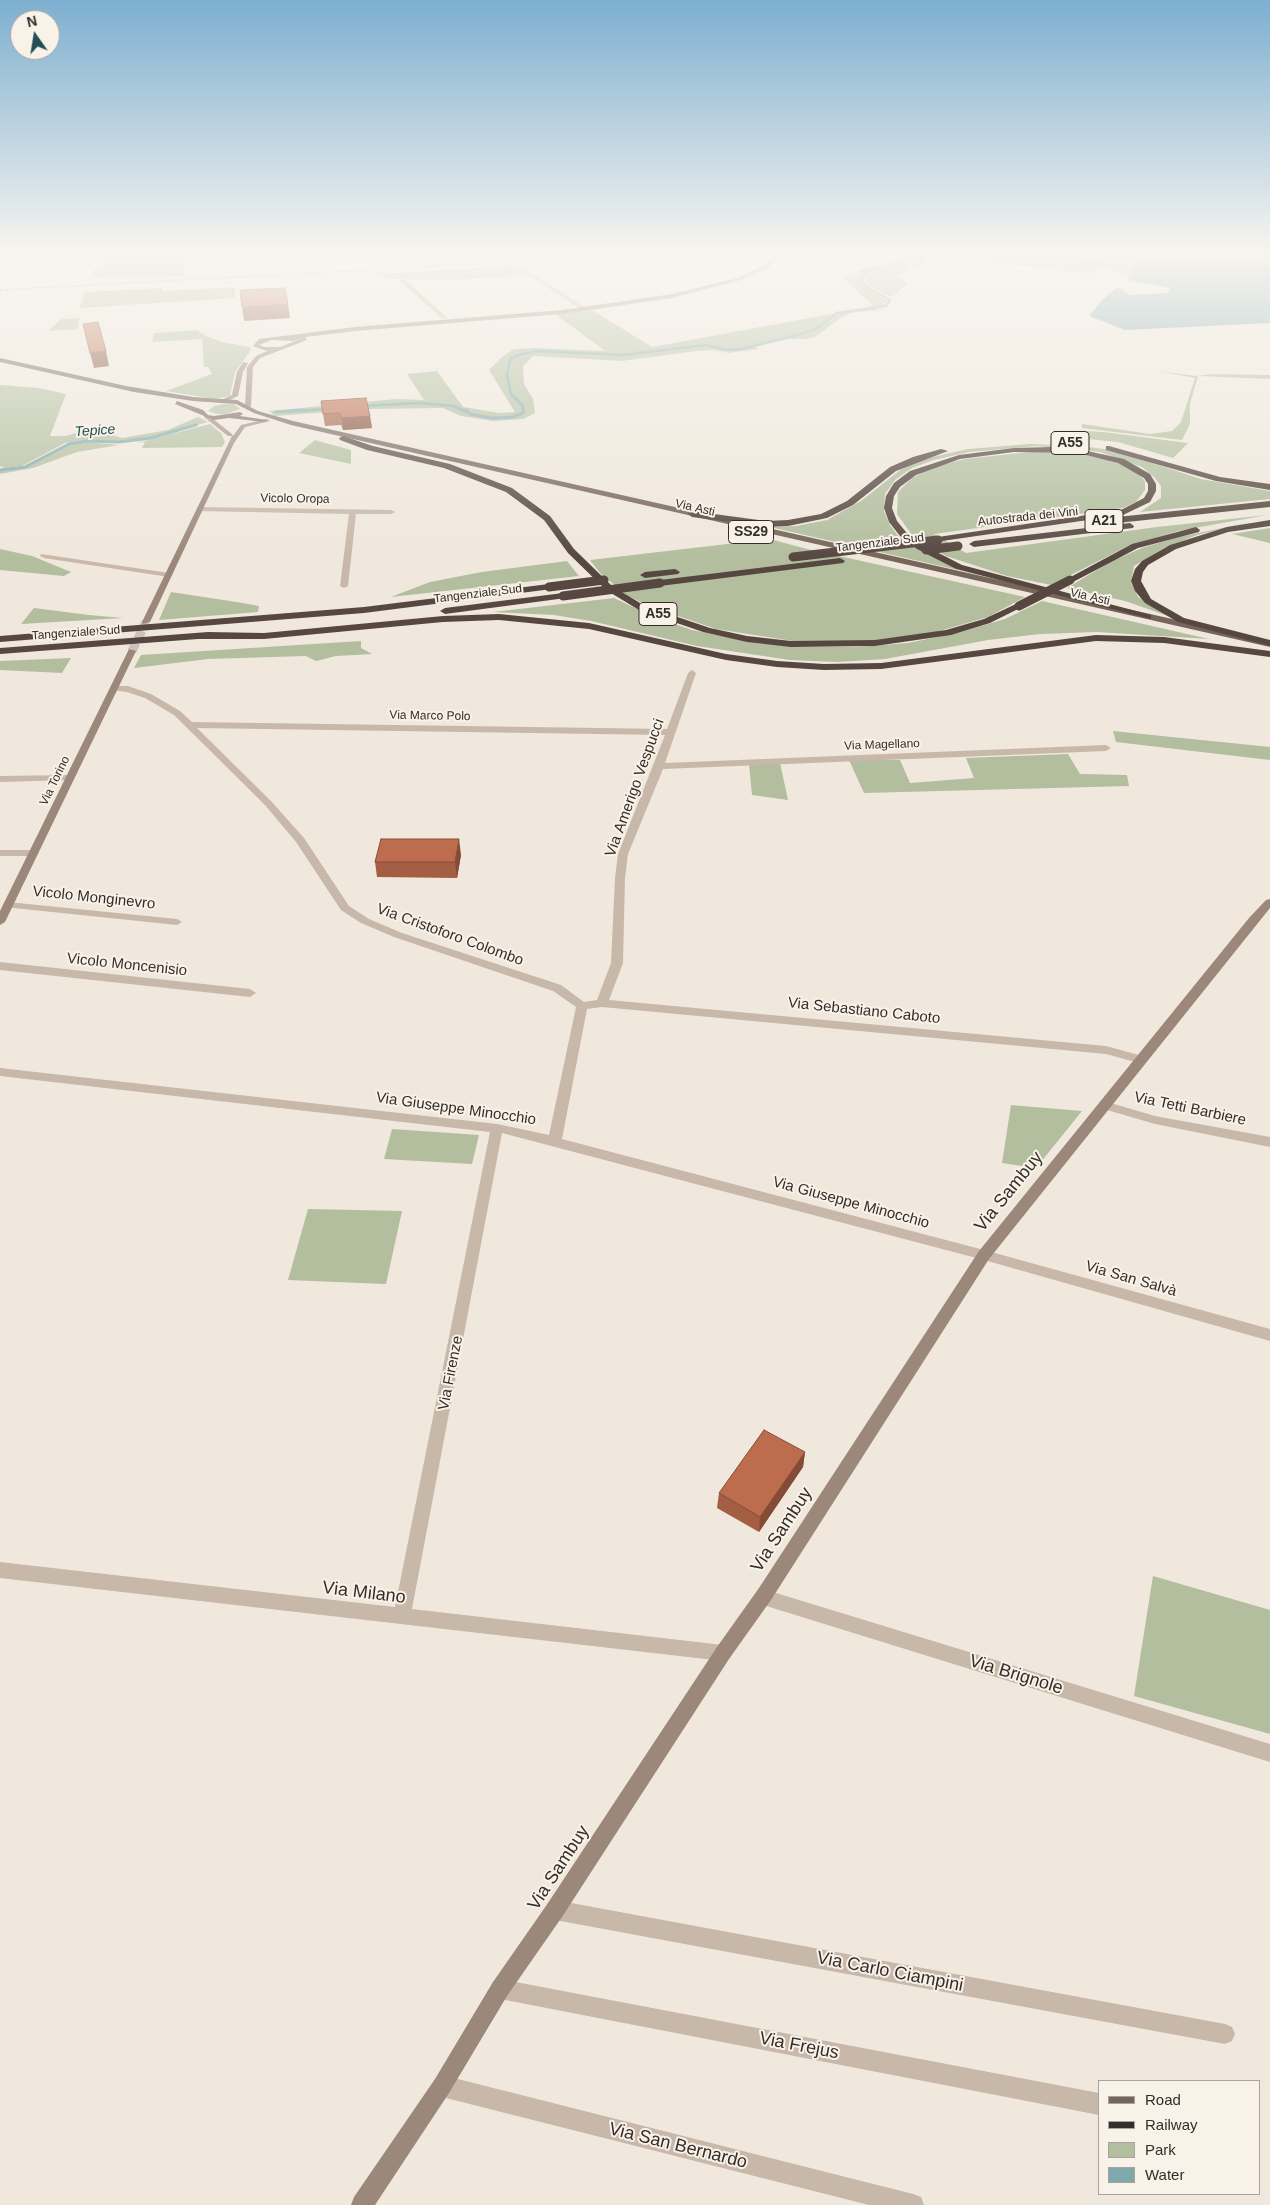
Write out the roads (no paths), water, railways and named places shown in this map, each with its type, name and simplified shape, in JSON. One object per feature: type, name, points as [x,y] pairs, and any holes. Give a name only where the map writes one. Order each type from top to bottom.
[{"type":"highway","name":"A55","points":[[343,438],[370,448],[447,466],[509,490],[547,518],[571,550],[609,588],[642,608],[707,630],[746,639],[791,644],[875,643],[947,633],[987,621],[1070,580],[1116,554],[1150,542],[1198,529],[1270,518]]},
{"type":"highway","name":"A55","points":[[692,514],[766,524],[805,521],[824,516],[850,504],[893,469],[916,459],[945,451],[1020,442],[1086,444],[1111,448],[1219,479],[1270,487]]},
{"type":"highway","name":"A55","points":[[938,540],[1092,518],[1123,512],[1136,507],[1147,500],[1152,491],[1152,484],[1147,476],[1121,461],[1078,451],[1050,449],[1014,450],[959,457],[913,473],[897,485],[890,496],[888,508],[893,522],[902,534],[920,547],[959,567],[1148,617]]},
{"type":"highway","name":"Autostrada dei Vini","points":[[938,540],[1270,504]]},
{"type":"highway","name":"Autostrada dei Vini","points":[[958,546],[1270,511]]},
{"type":"highway","points":[[1270,522],[1227,530],[1172,547],[1145,563],[1138,571],[1136,580],[1140,591],[1148,601],[1172,616],[1198,625],[1270,644]]},
{"type":"highway","name":"Tangenziale Sud","points":[[0,639],[325,613],[938,540]]},
{"type":"highway","name":"Tangenziale Sud","points":[[0,651],[198,636],[368,620],[958,546]]},
{"type":"highway","points":[[198,636],[264,636],[443,619],[499,617],[589,626],[726,657],[777,664],[824,667],[881,666],[1096,638],[1164,640],[1270,654]]},
{"type":"main road","points":[[0,360],[126,388]]},
{"type":"main road","name":"Via Asti","points":[[126,388],[220,402],[237,402],[248,408],[291,423],[1270,644]]},
{"type":"main road","name":"Via Asti","points":[[126,388],[204,413],[267,421],[1270,649]]},
{"type":"main road","points":[[204,413],[205,406],[220,402]]},
{"type":"main road","points":[[232,417],[245,412],[248,408]]},
{"type":"street","points":[[220,402],[235,396],[238,392],[240,372],[252,354]]},
{"type":"street","points":[[248,408],[250,367],[258,357],[266,354]]},
{"type":"street","points":[[204,413],[230,439]]},
{"type":"street","points":[[146,622],[200,509],[230,439],[232,417]]},
{"type":"street","points":[[230,439],[243,426],[267,421]]},
{"type":"street","name":"Vicolo Oropa","points":[[200,509],[391,512]]},
{"type":"street","points":[[344,586],[353,511]]},
{"type":"street","points":[[44,556],[169,575]]},
{"type":"street","name":"Via Torino","points":[[0,922],[132,651]]},
{"type":"street","name":"Via Amerigo Vespucci","points":[[602,1003],[617,962],[620,878],[624,854],[659,766],[692,673]]},
{"type":"street","name":"Via Cristoforo Colombo","points":[[114,688],[128,689],[163,702],[189,725],[268,803],[300,840],[345,908],[365,921],[398,935],[557,988],[582,1006]]},
{"type":"street","name":"Via Marco Polo","points":[[189,725],[671,732]]},
{"type":"street","name":"Via Magellano","points":[[659,766],[1106,748]]},
{"type":"street","points":[[0,779],[70,778]]},
{"type":"street","points":[[0,853],[34,853]]},
{"type":"street","name":"Via Sambuy","points":[[362,2205],[442,2086],[500,1989],[556,1910],[723,1653],[763,1597],[984,1255],[1253,920],[1270,902]]},
{"type":"street","name":"Vicolo Monginevro","points":[[8,905],[177,922]]},
{"type":"street","name":"Vicolo Moncenisio","points":[[0,966],[250,993]]},
{"type":"street","name":"Via Sebastiano Caboto","points":[[582,1006],[602,1003],[1106,1050],[1142,1060]]},
{"type":"street","points":[[555,1140],[573,1043],[582,1006]]},
{"type":"street","name":"Via Giuseppe Minocchio","points":[[0,1072],[497,1128],[555,1140],[984,1255]]},
{"type":"street","name":"Via Tetti Barbiere","points":[[1104,1105],[1155,1120],[1270,1142]]},
{"type":"street","name":"Via Firenze","points":[[402,1617],[497,1128]]},
{"type":"street","name":"Via San Salvà","points":[[984,1255],[1270,1335]]},
{"type":"street","name":"Via Milano","points":[[0,1570],[723,1653]]},
{"type":"street","name":"Via Brignole","points":[[763,1597],[1270,1754]]},
{"type":"street","name":"Via Carlo Ciampini","points":[[556,1910],[1225,2034]]},
{"type":"street","name":"Via Frejus","points":[[500,1989],[1098,2104]]},
{"type":"street","name":"Via San Bernardo","points":[[442,2086],[913,2205]]},
{"type":"waterway","name":"Tepice","points":[[466,410],[470,414],[491,418],[513,417],[523,413],[523,406],[511,394],[507,375],[510,359],[523,354]]},
{"type":"waterway","name":"Tepice","points":[[599,354],[631,354]]},
{"type":"waterway","name":"Tepice","points":[[362,406],[419,403],[453,406],[467,412]]},
{"type":"waterway","name":"Tepice","points":[[283,412],[326,409]]},
{"type":"waterway","name":"Tepice","points":[[275,412],[305,410]]},
{"type":"waterway","name":"Tepice","points":[[0,470],[25,467],[69,444],[86,441],[119,442],[151,438],[196,425]]},
{"type":"tunnel","points":[[132,651],[146,622]]}]
